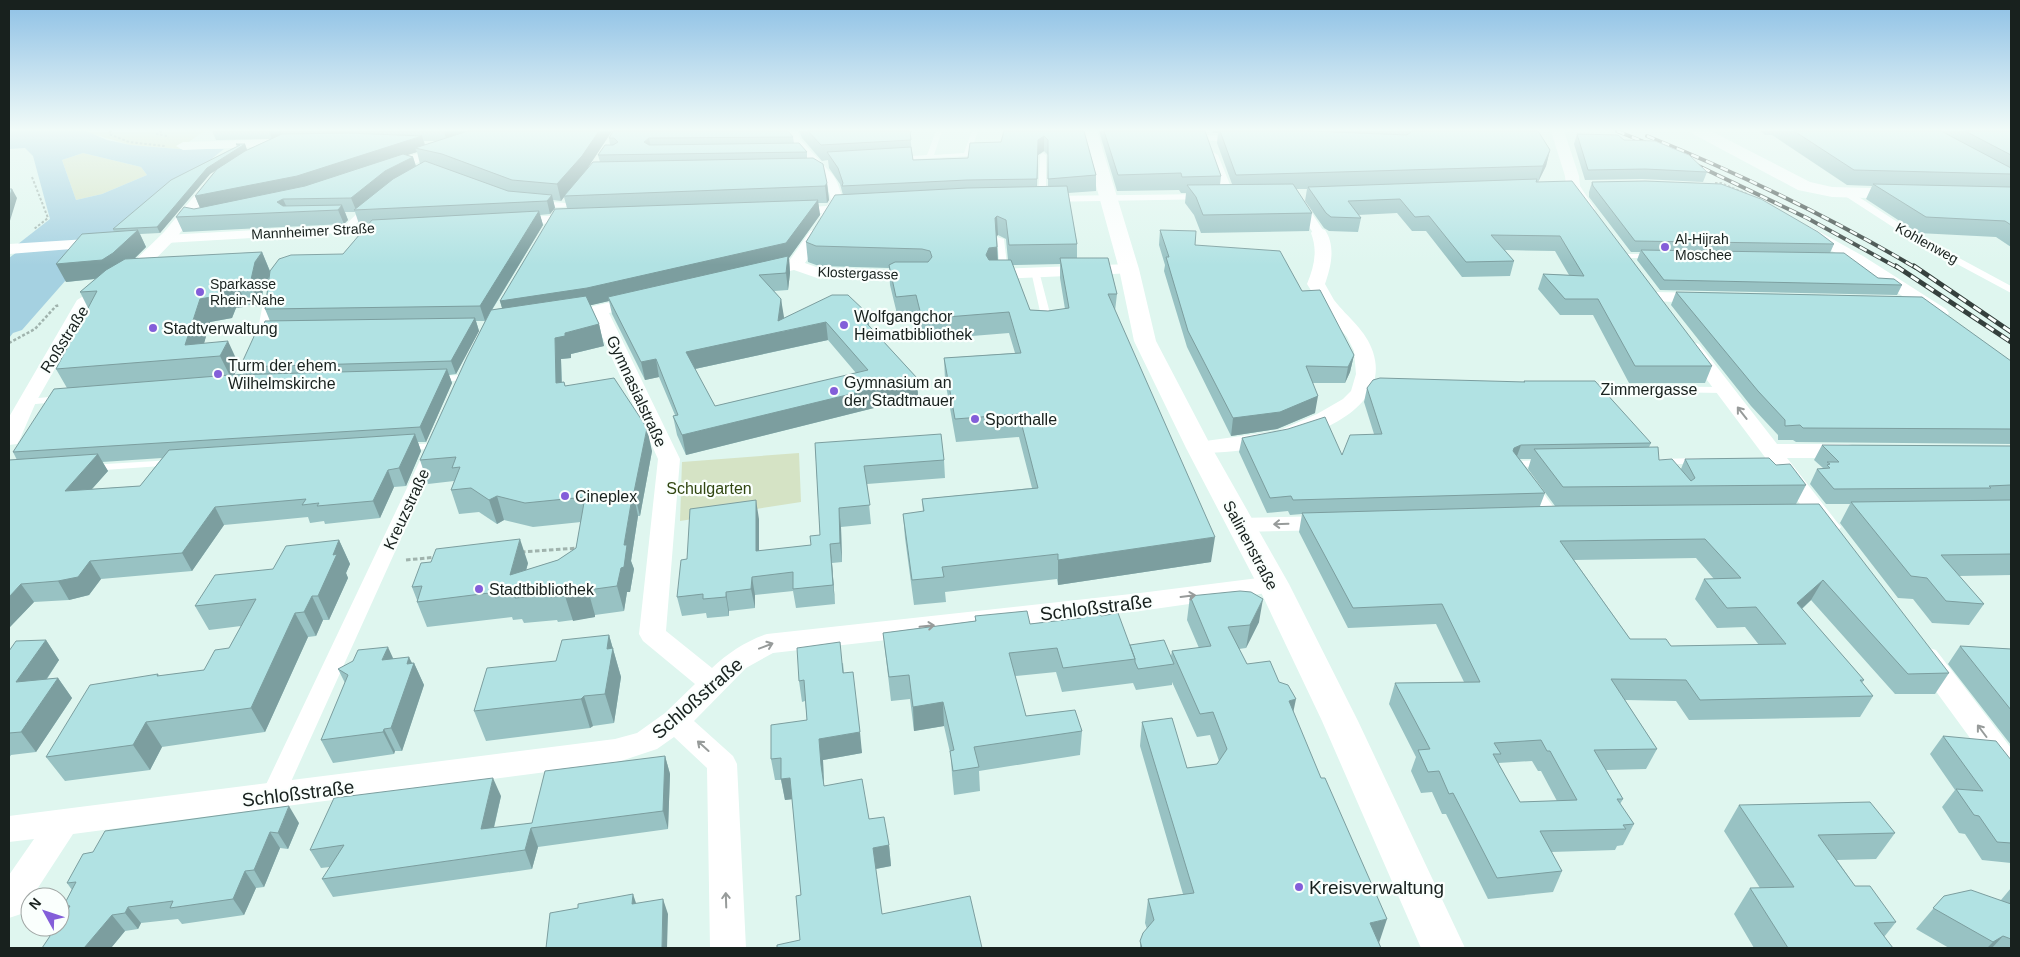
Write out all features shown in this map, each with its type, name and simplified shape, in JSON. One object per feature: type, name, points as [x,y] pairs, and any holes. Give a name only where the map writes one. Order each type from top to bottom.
[{"type":"main road","name":"Salinenstraße","points":[[1101,176],[1129,269],[1145,341],[1199,448],[1273,584],[1340,721],[1443,948]]},
{"type":"main road","points":[[1783,176],[1804,186],[1845,192],[1923,194]]},
{"type":"street","name":"Roßstraße","points":[[9,439],[26,402],[83,304],[129,276],[166,239],[193,216],[209,186],[222,176]]},
{"type":"street","points":[[748,276],[795,265],[837,200],[831,179],[827,176]]},
{"type":"street","points":[[1026,200],[1233,197],[1224,176]]},
{"type":"street","points":[[1567,186],[1572,176]]},
{"type":"street","points":[[1567,186],[1592,185]]},
{"type":"street","points":[[1567,186],[1600,225]]},
{"type":"street","points":[[544,236],[554,219],[576,193]]},
{"type":"street","points":[[1199,448],[1277,438],[1319,423],[1346,406],[1368,388],[1366,362],[1360,343],[1348,323],[1328,304],[1316,284],[1324,264],[1323,241],[1294,196]]},
{"type":"street","points":[[782,212],[860,207]]},
{"type":"street","points":[[506,222],[584,218]]},
{"type":"street","points":[[1792,221],[1857,259],[1927,303],[1950,320]]},
{"type":"street","name":"Mannheimer Straße","points":[[145,240],[399,227]]},
{"type":"street","points":[[1611,240],[1666,313]]},
{"type":"street","points":[[9,249],[117,242]]},
{"type":"street","name":"Klostergasse","points":[[795,265],[817,273],[923,276]]},
{"type":"street","points":[[1000,274],[1035,271],[1129,269]]},
{"type":"street","points":[[129,276],[148,275]]},
{"type":"street","points":[[1646,286],[1724,299]]},
{"type":"street","name":"Gymnasialstraße","points":[[654,298],[594,311],[669,459],[652,634],[712,683]]},
{"type":"street","points":[[1889,302],[1927,303]]},
{"type":"street","points":[[1683,336],[1772,457],[1844,547]]},
{"type":"street","points":[[456,395],[473,360]]},
{"type":"street","name":"Kreuzstraße","points":[[273,795],[442,429]]},
{"type":"street","points":[[1772,457],[1872,451]]},
{"type":"street","points":[[1790,515],[1849,515]]},
{"type":"street","points":[[1524,517],[1564,516]]},
{"type":"street","points":[[1241,525],[1354,522]]},
{"type":"street","name":"Schloßstraße","points":[[62,824],[615,751],[647,741],[675,721],[736,661],[768,644],[1140,602],[1273,584]]},
{"type":"street","points":[[1910,635],[2011,770]]},
{"type":"street","points":[[675,721],[722,764],[728,948]]},
{"type":"street","points":[[9,830],[62,824]]},
{"type":"street","points":[[9,903],[62,824]]},
{"type":"lane","points":[[1042,199],[1043,176]]},
{"type":"lane","name":"Kohlenweg","points":[[1845,192],[1918,240],[1996,280],[2011,290]]},
{"type":"lane","points":[[346,229],[377,200]]},
{"type":"lane","points":[[532,202],[566,205]]},
{"type":"lane","points":[[344,215],[360,216]]},
{"type":"lane","points":[[1000,239],[1000,274]]},
{"type":"lane","points":[[1623,256],[1662,256]]},
{"type":"lane","points":[[1838,259],[1857,259]]},
{"type":"lane","points":[[1035,271],[1048,327]]},
{"type":"lane","points":[[252,353],[268,329],[270,285]]},
{"type":"lane","points":[[424,379],[464,378]]},
{"type":"lane","name":"Zimmergasse","points":[[1578,389],[1724,390]]},
{"type":"lane","points":[[26,402],[74,398]]},
{"type":"lane","points":[[394,449],[435,446]]},
{"type":"lane","points":[[1651,462],[1710,461]]},
{"type":"lane","points":[[78,468],[186,462]]},
{"type":"lane","points":[[1555,463],[1516,464],[1564,516]]},
{"type":"path","points":[[32,177],[48,218],[33,230]]},
{"type":"path","points":[[1719,188],[1715,183],[1721,183],[1748,194]]},
{"type":"path","points":[[9,343],[35,329],[56,306],[83,304]]},
{"type":"path","points":[[511,552],[580,548]]},
{"type":"path","points":[[382,561],[441,557]]},
{"type":"green space","points":[[67,176],[145,176],[102,194],[76,200]]},
{"type":"green space","name":"Schulgarten","points":[[799,453],[801,502],[680,521],[682,462]]},
{"type":"water","points":[[38,176],[67,176],[76,200],[102,194],[145,176],[191,176],[80,264],[22,330],[13,333],[9,338],[9,258],[17,252],[18,244],[50,219]]},
{"type":"building","points":[[180,176],[201,176],[157,227],[113,229],[171,180]]},
{"type":"building","points":[[212,176],[298,176],[297,176],[195,196]]},
{"type":"building","points":[[337,176],[379,176],[351,198],[283,199],[277,202],[283,206],[342,205],[338,210],[176,217],[184,207],[194,209],[305,186]]},
{"type":"building","points":[[399,176],[466,176],[508,191],[552,195],[547,201],[354,210]]},
{"type":"building","points":[[500,176],[564,176],[557,184],[512,180]]},
{"type":"building","points":[[581,176],[825,176],[827,183],[825,186],[564,196]]},
{"type":"building","points":[[841,176],[1037,176],[1037,179],[967,180],[842,186]]},
{"type":"building","points":[[1048,176],[1088,176],[1048,179]]},
{"type":"building","points":[[1182,176],[1221,176],[1182,177]]},
{"type":"building","points":[[1537,179],[1536,182],[1572,181],[1712,366],[1635,366],[1598,299],[1565,299],[1543,274],[1584,276],[1560,236],[1491,235],[1514,261],[1466,262],[1429,216],[1415,217],[1400,199],[1348,201],[1361,218],[1331,217],[1326,213],[1308,187]]},
{"type":"building","points":[[1645,181],[1721,184],[1761,199],[1818,232],[1834,244],[1635,241],[1593,186],[1592,182]]},
{"type":"building","points":[[1293,184],[1312,213],[1203,215],[1196,197],[1187,185]]},
{"type":"building","points":[[1873,184],[2011,187],[2011,225],[2005,221],[1926,217]]},
{"type":"building","points":[[1067,186],[1077,244],[1009,245],[1006,220],[997,216],[995,218],[997,247],[989,248],[986,255],[989,260],[1011,260],[1030,310],[1048,311],[1069,308],[1060,258],[1108,258],[1117,294],[1108,294],[1215,537],[1058,560],[1058,554],[942,567],[944,577],[912,580],[903,514],[924,511],[922,499],[1038,488],[1019,414],[955,419],[944,358],[1021,353],[1009,312],[922,319],[916,295],[896,297],[889,265],[895,262],[928,262],[932,257],[930,251],[922,249],[816,246],[806,242],[835,195],[967,188]]},
{"type":"building","points":[[818,200],[786,243],[587,288],[500,301],[555,209]]},
{"type":"building","points":[[539,211],[480,306],[265,309],[270,271],[279,259],[291,255],[343,254],[372,220]]},
{"type":"building","points":[[138,230],[113,253],[102,260],[56,264],[82,234]]},
{"type":"building","points":[[1160,230],[1196,231],[1195,245],[1280,251],[1302,291],[1320,290],[1354,355],[1348,367],[1306,366],[1318,396],[1280,412],[1233,418],[1188,331]]},
{"type":"building","points":[[1641,250],[1844,253],[1878,278],[1894,279],[1902,285],[1664,280]]},
{"type":"building","points":[[262,252],[255,262],[250,284],[236,281],[226,286],[222,295],[200,299],[185,345],[228,341],[220,356],[56,369],[97,291],[80,292],[106,270],[125,259]]},
{"type":"building","points":[[788,256],[786,273],[759,275],[781,299],[778,321],[832,295],[848,295],[868,314],[860,316],[917,378],[682,435],[673,416],[678,415],[656,359],[641,362],[608,297]],"holes":[[[826,322],[868,370],[715,406],[686,352]]]},
{"type":"building","points":[[1676,292],[1922,297],[2011,361],[2011,429],[1803,428],[1800,425],[1785,426],[1785,420],[1758,391]]},
{"type":"building","points":[[586,296],[599,324],[565,333],[565,336],[555,338],[556,383],[564,382],[565,386],[614,378],[647,428],[624,545],[627,545],[624,567],[621,568],[617,586],[588,590],[587,592],[565,596],[550,597],[550,595],[515,598],[516,594],[505,595],[506,589],[505,591],[417,602],[422,586],[412,587],[421,563],[431,562],[436,549],[520,539],[510,575],[558,560],[576,548],[585,497],[525,503],[497,496],[489,500],[471,488],[451,490],[460,467],[452,468],[456,457],[420,460],[467,357],[491,310]]},
{"type":"building","points":[[475,318],[451,361],[240,367],[256,332],[265,321]]},
{"type":"building","points":[[447,369],[420,427],[13,452],[54,389],[230,375]]},
{"type":"building","points":[[1380,378],[1525,382],[1595,381],[1651,443],[1521,445],[1514,448],[1513,451],[1545,493],[1293,500],[1291,496],[1270,498],[1242,438],[1288,429],[1325,417],[1342,455],[1350,435],[1382,434],[1367,388],[1373,380]]},
{"type":"building","points":[[415,434],[399,468],[388,470],[373,501],[317,506],[319,503],[302,505],[306,499],[215,507],[182,553],[90,561],[78,577],[58,581],[21,584],[9,597],[9,460],[98,454],[65,491],[140,486],[169,450]]},
{"type":"building","points":[[941,434],[944,460],[864,466],[870,505],[839,508],[840,543],[830,544],[833,585],[793,589],[793,572],[752,577],[751,589],[726,592],[726,597],[703,599],[703,594],[677,597],[681,560],[687,559],[690,509],[756,500],[756,551],[811,545],[810,536],[820,535],[815,443]]},
{"type":"building","points":[[1822,445],[2011,446],[2011,485],[1989,486],[1991,488],[1834,489],[1817,469],[1830,468],[1827,465],[1830,464],[1827,462],[1839,462]]},
{"type":"building","points":[[1658,447],[1659,460],[1672,459],[1691,481],[1695,478],[1685,459],[1769,458],[1776,465],[1790,464],[1806,485],[1563,487],[1534,449]]},
{"type":"building","points":[[2011,500],[2011,554],[1941,555],[1984,604],[1946,601],[1927,578],[1911,576],[1851,502]]},
{"type":"building","points":[[1819,504],[1949,673],[1908,674],[1823,580],[1797,603],[1864,680],[1860,680],[1873,696],[1700,700],[1686,680],[1611,679],[1657,749],[1594,750],[1623,799],[1617,799],[1634,824],[1623,825],[1626,829],[1540,831],[1562,871],[1497,878],[1453,793],[1449,794],[1439,771],[1428,772],[1418,750],[1430,749],[1395,683],[1480,682],[1442,604],[1353,608],[1302,513],[1561,506]],"holes":[[[1705,539],[1741,578],[1704,579],[1727,608],[1756,607],[1786,644],[1671,646],[1666,639],[1630,639],[1560,541]],[[1541,740],[1547,751],[1550,751],[1577,800],[1520,802],[1493,754],[1501,754],[1494,743]]]},
{"type":"building","points":[[339,540],[333,555],[337,554],[318,596],[312,596],[304,612],[295,613],[251,708],[146,722],[133,745],[46,757],[90,685],[158,674],[157,676],[204,670],[215,650],[229,648],[256,599],[195,606],[215,575],[273,569],[286,546]]},
{"type":"building","points":[[1240,591],[1251,592],[1263,599],[1250,625],[1228,627],[1247,664],[1270,661],[1279,682],[1288,685],[1296,699],[1289,701],[1321,778],[1325,778],[1387,919],[1370,923],[1381,948],[1142,948],[1140,941],[1143,933],[1154,920],[1148,899],[1194,893],[1142,722],[1172,718],[1187,768],[1217,764],[1227,749],[1213,712],[1200,714],[1172,651],[1211,646],[1190,596]]},
{"type":"building","points":[[1027,611],[1030,624],[1081,618],[1080,614],[1100,611],[1101,616],[1118,613],[1135,659],[1063,668],[1057,648],[1009,653],[1026,716],[1075,710],[1082,731],[974,747],[979,767],[953,771],[950,751],[954,750],[943,702],[913,707],[909,675],[889,677],[883,633],[976,621],[975,616]]},
{"type":"building","points":[[609,635],[607,649],[613,648],[605,694],[584,696],[581,699],[474,711],[487,668],[556,661],[562,640]]},
{"type":"building","points":[[46,640],[16,682],[58,678],[21,732],[9,733],[9,651],[16,641]]},
{"type":"building","points":[[1164,640],[1174,664],[1138,669],[1130,645]]},
{"type":"building","points":[[840,642],[843,673],[853,672],[860,732],[819,739],[824,786],[862,779],[869,819],[884,817],[889,845],[873,848],[882,914],[970,896],[982,948],[777,948],[777,945],[800,940],[796,896],[801,895],[790,778],[781,779],[781,758],[771,759],[771,725],[807,720],[804,680],[799,681],[797,648]]},
{"type":"building","points":[[1960,646],[2011,649],[2011,710]]},
{"type":"building","points":[[388,647],[382,660],[409,657],[407,664],[414,663],[391,728],[384,729],[383,732],[321,740],[348,675],[338,669],[353,661],[358,650]]},
{"type":"building","points":[[1943,736],[1996,741],[2011,760],[2011,843],[1997,842],[1979,816],[1974,815],[1956,789],[1983,791]]},
{"type":"building","points":[[665,756],[663,811],[531,828],[525,850],[322,879],[344,845],[310,850],[334,798],[493,778],[481,829],[532,823],[545,771]]},
{"type":"building","points":[[1870,802],[1895,833],[1818,835],[1855,886],[1870,886],[1896,922],[1874,923],[1893,948],[1788,948],[1750,888],[1794,887],[1739,805]]},
{"type":"building","points":[[289,806],[278,833],[270,832],[254,870],[245,871],[233,899],[170,908],[173,901],[128,907],[125,913],[112,915],[84,948],[42,948],[49,937],[70,937],[70,894],[76,882],[67,883],[83,854],[93,852],[105,831]]},
{"type":"building","points":[[1971,890],[2011,904],[2011,939],[2003,936],[1993,942],[1933,908],[1944,896]]},
{"type":"building","points":[[633,894],[632,904],[663,899],[662,948],[546,948],[550,913],[578,908],[578,904]]},
{"type":"railway","points":[[1719,176],[1807,218],[1898,268]]},
{"type":"railway","points":[[1739,176],[1851,231],[1916,268]]},
{"type":"railway","points":[[1896,266],[2011,342]]},
{"type":"railway","points":[[1914,266],[2011,332]]},
{"type":"place","name":"Al-Hijrah Moschee","points":[[1665,247]]},
{"type":"place","name":"Sparkasse Rhein-Nahe","points":[[200,292]]},
{"type":"place","name":"Wolfgangchor Heimatbibliothek","points":[[844,325]]},
{"type":"place","name":"Stadtverwaltung","points":[[153,328]]},
{"type":"place","name":"Turm der ehem. Wilhelmskirche","points":[[218,374]]},
{"type":"place","name":"Gymnasium an der Stadtmauer","points":[[834,391]]},
{"type":"place","name":"Sporthalle","points":[[975,419]]},
{"type":"place","name":"Cineplex","points":[[565,496]]},
{"type":"place","name":"Stadtbibliothek","points":[[479,589]]},
{"type":"place","name":"Kreisverwaltung","points":[[1299,887]]}]
